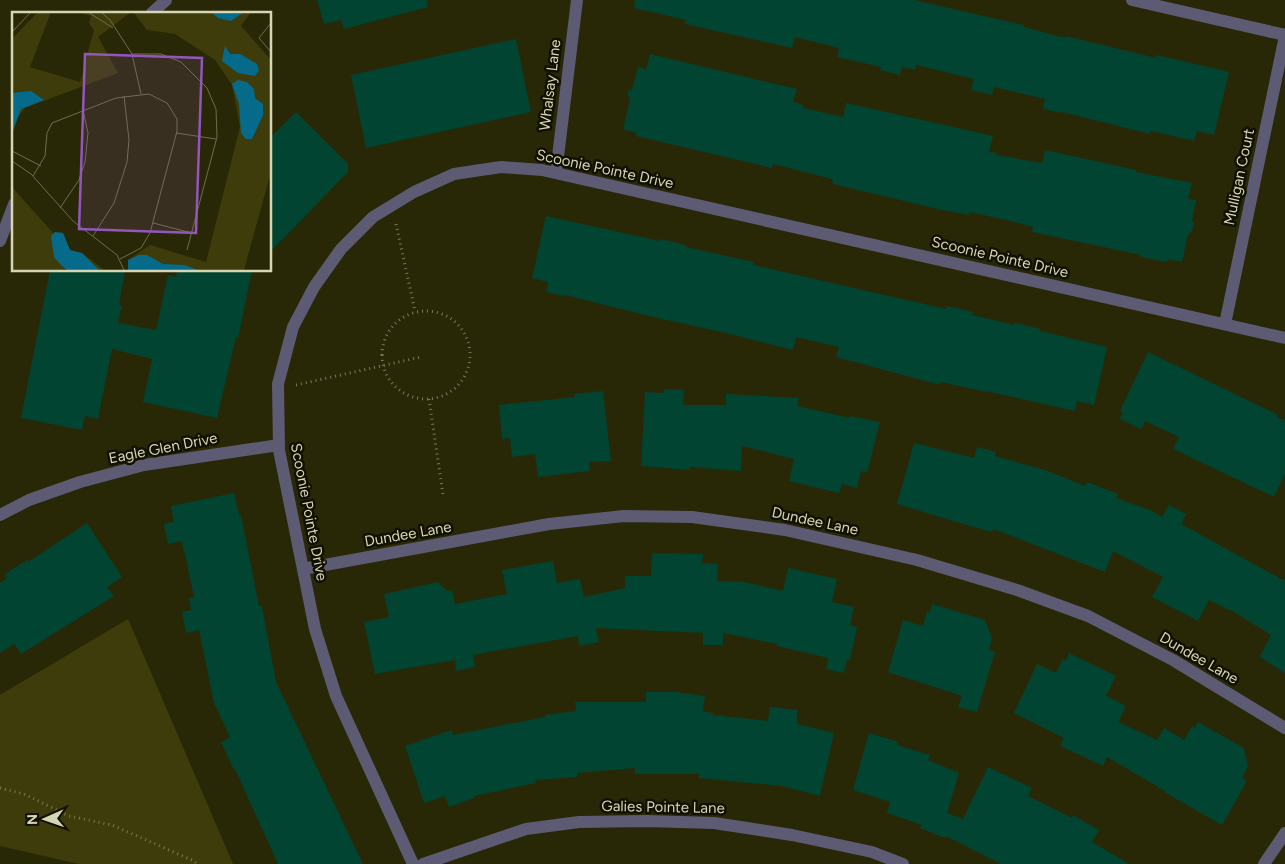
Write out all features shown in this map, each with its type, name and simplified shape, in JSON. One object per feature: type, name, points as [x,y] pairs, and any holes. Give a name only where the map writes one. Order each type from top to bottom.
[{"type":"street","points":[[153,12],[166,0]]},
{"type":"street","name":"Whalsay Lane","points":[[556,173],[577,0]]},
{"type":"street","points":[[1132,0],[1285,36]]},
{"type":"street","name":"Mulligan Court","points":[[1225,324],[1285,36]]},
{"type":"street","name":"Scoonie Pointe Drive","points":[[413,864],[336,696],[315,629],[279,445],[278,384],[293,327],[314,287],[341,249],[373,218],[414,192],[454,174],[501,167],[542,170],[1285,338]]},
{"type":"street","points":[[0,241],[12,209]]},
{"type":"street","name":"Eagle Glen Drive","points":[[0,515],[29,500],[80,482],[144,465],[279,445]]},
{"type":"street","name":"Dundee Lane","points":[[303,569],[548,524],[624,516],[692,517],[785,530],[918,560],[1016,590],[1088,616],[1173,660],[1285,728]]},
{"type":"street","name":"Galies Pointe Lane","points":[[423,864],[526,829],[579,822],[647,821],[714,823],[792,835],[872,852],[903,864]]},
{"type":"street","points":[[1264,864],[1285,833]]},
{"type":"path","points":[[392,206],[415,311]]},
{"type":"path","points":[[415,311],[432,311],[449,316],[462,328],[469,344],[470,362],[464,378],[452,391],[436,399],[419,400],[402,394],[390,382],[382,366],[381,348],[387,332],[399,319],[415,311]]},
{"type":"path","points":[[278,389],[421,357]]},
{"type":"path","points":[[429,399],[443,495]]},
{"type":"path","points":[[0,788],[24,794],[69,816],[112,825],[197,864]]},
{"type":"shaded area","points":[[128,619],[233,864],[79,864],[0,846],[0,695]]},
{"type":"building","points":[[317,0],[427,0],[428,7],[344,29],[341,20],[324,24]]},
{"type":"building","points":[[635,0],[914,0],[1024,25],[1024,27],[1065,38],[1066,36],[1156,58],[1157,55],[1229,72],[1214,135],[1197,131],[1194,141],[1151,131],[1150,134],[1043,109],[1045,99],[994,87],[992,95],[971,90],[974,79],[916,65],[915,70],[902,67],[900,75],[880,70],[881,67],[837,57],[839,48],[795,37],[792,48],[685,24],[686,20],[634,8]]},
{"type":"building","points":[[516,39],[531,112],[366,148],[351,75]]},
{"type":"building","points":[[650,54],[797,89],[793,102],[804,105],[803,108],[843,117],[846,103],[993,136],[989,152],[997,153],[996,155],[1042,163],[1045,150],[1136,170],[1136,172],[1192,183],[1188,199],[1196,200],[1192,220],[1194,224],[1192,231],[1188,235],[1182,262],[1168,259],[1167,262],[1141,257],[1141,255],[1032,232],[1033,227],[1019,223],[970,212],[969,215],[942,210],[833,184],[832,179],[773,164],[772,168],[636,136],[637,133],[623,129],[630,100],[627,92],[632,89],[638,67],[646,69]]},
{"type":"building","points":[[296,112],[348,164],[348,172],[271,251],[271,137]]},
{"type":"building","points":[[546,216],[686,245],[686,247],[754,262],[753,265],[946,309],[947,306],[973,312],[972,315],[1041,329],[1040,331],[1107,347],[1094,405],[1077,401],[1075,411],[941,382],[940,385],[836,357],[839,347],[796,337],[793,350],[546,292],[548,282],[532,278]]},
{"type":"building","points":[[50,271],[125,271],[119,305],[122,305],[118,323],[156,330],[168,275],[176,277],[177,271],[252,271],[238,338],[236,337],[217,418],[143,402],[152,359],[112,349],[98,419],[85,416],[82,430],[21,418]]},
{"type":"building","points":[[1148,352],[1278,415],[1277,417],[1285,421],[1285,474],[1274,497],[1173,449],[1179,437],[1145,421],[1141,429],[1120,419],[1123,412],[1120,411]]},
{"type":"building","points":[[664,389],[684,390],[683,405],[726,405],[726,394],[799,398],[797,406],[850,418],[850,416],[880,422],[867,473],[861,471],[857,488],[842,484],[839,493],[789,481],[794,459],[742,446],[741,471],[690,467],[690,470],[641,466],[645,392],[664,393]]},
{"type":"building","points":[[603,391],[611,461],[589,462],[590,471],[538,477],[535,454],[512,457],[510,438],[502,439],[499,405],[575,397],[574,394]]},
{"type":"building","points":[[914,443],[974,458],[977,447],[996,452],[995,456],[1045,470],[1085,486],[1087,482],[1118,494],[1116,498],[1152,511],[1162,517],[1169,505],[1186,514],[1181,524],[1285,581],[1285,673],[1260,657],[1271,635],[1231,610],[1209,600],[1198,621],[1152,597],[1163,577],[1113,551],[1105,572],[993,529],[992,532],[897,504]]},
{"type":"building","points":[[234,493],[239,515],[241,515],[259,606],[262,606],[276,682],[363,864],[278,864],[221,742],[230,737],[214,703],[199,630],[186,633],[182,612],[191,610],[189,598],[194,597],[182,541],[168,544],[164,524],[174,522],[171,506]]},
{"type":"building","points":[[87,523],[122,577],[107,587],[114,596],[21,654],[14,644],[0,653],[0,583],[7,578],[5,574],[27,560],[28,562]]},
{"type":"building","points":[[652,553],[703,554],[702,563],[718,564],[717,581],[744,582],[783,591],[788,568],[837,579],[832,602],[854,607],[850,625],[857,627],[850,660],[847,660],[844,673],[826,669],[828,658],[777,646],[777,644],[723,633],[723,645],[703,645],[703,633],[596,628],[599,642],[579,646],[578,636],[473,655],[475,667],[456,671],[455,660],[375,674],[364,622],[389,617],[384,594],[438,582],[447,591],[452,590],[455,604],[507,594],[502,570],[553,561],[557,583],[580,579],[584,597],[625,588],[625,576],[651,576]]},
{"type":"building","points":[[932,604],[985,620],[992,638],[989,650],[995,652],[977,712],[958,707],[962,696],[888,672],[903,620],[923,626],[927,612],[930,612]]},
{"type":"building","points":[[1069,653],[1116,676],[1106,696],[1126,706],[1118,722],[1157,740],[1164,728],[1184,740],[1192,726],[1195,728],[1198,722],[1244,748],[1248,766],[1242,778],[1247,781],[1222,825],[1107,757],[1103,766],[1060,746],[1064,738],[1014,713],[1037,664],[1056,673],[1063,659],[1066,661]]},
{"type":"building","points":[[646,692],[675,692],[705,696],[703,711],[713,713],[713,715],[768,721],[770,707],[797,710],[797,724],[834,733],[820,796],[782,786],[699,778],[699,774],[635,774],[635,768],[577,773],[577,777],[535,780],[536,783],[474,796],[474,798],[449,807],[445,796],[424,803],[405,746],[452,730],[453,735],[545,717],[545,715],[576,711],[575,702],[646,702]]},
{"type":"building","points":[[869,733],[898,742],[897,745],[930,755],[928,760],[959,773],[947,813],[963,819],[988,767],[1032,788],[1028,796],[1072,818],[1073,815],[1099,830],[1092,842],[1129,864],[1001,864],[946,836],[945,838],[920,828],[922,825],[887,813],[890,802],[853,790]]}]
